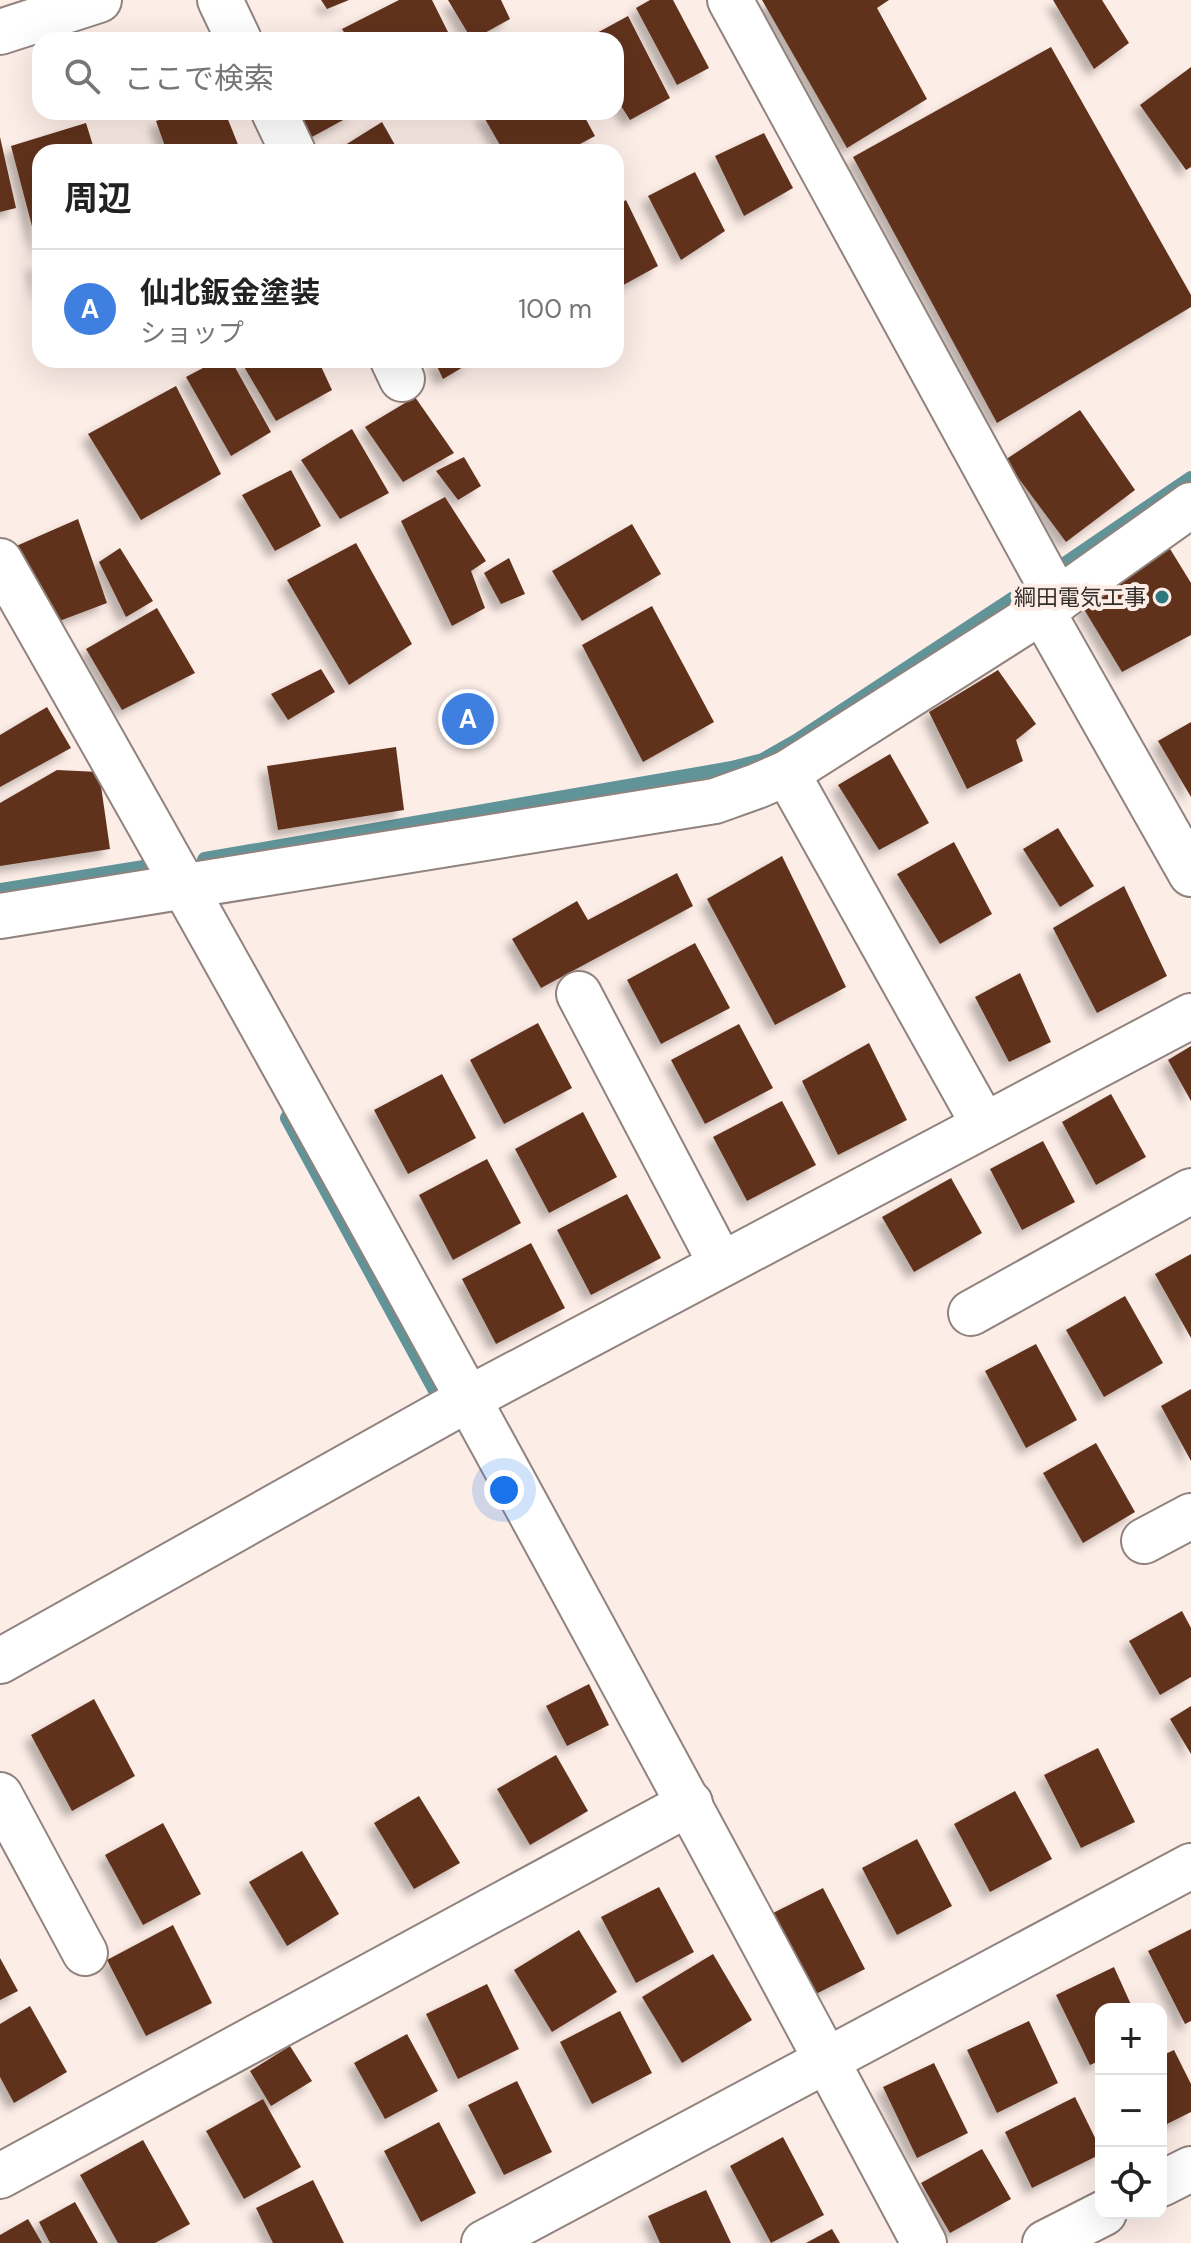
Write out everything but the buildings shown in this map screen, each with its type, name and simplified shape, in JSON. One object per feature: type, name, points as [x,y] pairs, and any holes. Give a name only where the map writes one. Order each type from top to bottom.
[{"type":"street","points":[[0,32],[99,0]]},
{"type":"street","points":[[220,0],[235,32]]},
{"type":"street","points":[[730,0],[1191,874]]},
{"type":"street","points":[[278,120],[289,144]]},
{"type":"street","points":[[0,916],[715,801],[787,773],[1050,606],[1191,505]]},
{"type":"street","points":[[0,561],[186,887],[690,1803],[924,2243]]},
{"type":"street","points":[[787,773],[984,1125]]},
{"type":"street","points":[[579,994],[721,1264]]},
{"type":"street","points":[[0,1661],[468,1399],[1191,1016]]},
{"type":"street","points":[[971,1313],[1191,1191]]},
{"type":"street","points":[[1144,1541],[1191,1516]]},
{"type":"street","points":[[0,1795],[85,1953]]},
{"type":"street","points":[[0,2176],[690,1803]]},
{"type":"street","points":[[484,2243],[1191,1866]]},
{"type":"street","points":[[1167,2181],[1191,2169]]},
{"type":"street","points":[[1045,2243],[1095,2218]]},
{"type":"waterway","points":[[1066,564],[1191,479]]},
{"type":"waterway","points":[[205,860],[732,769],[763,761],[1014,599]]},
{"type":"waterway","points":[[0,891],[144,868]]},
{"type":"waterway","points":[[288,1118],[438,1394]]},
{"type":"place","name":"綱田電気工事","points":[[1162,597]]},
{"type":"place","name":"仙北鈑金塗装","points":[[468,719]]}]
